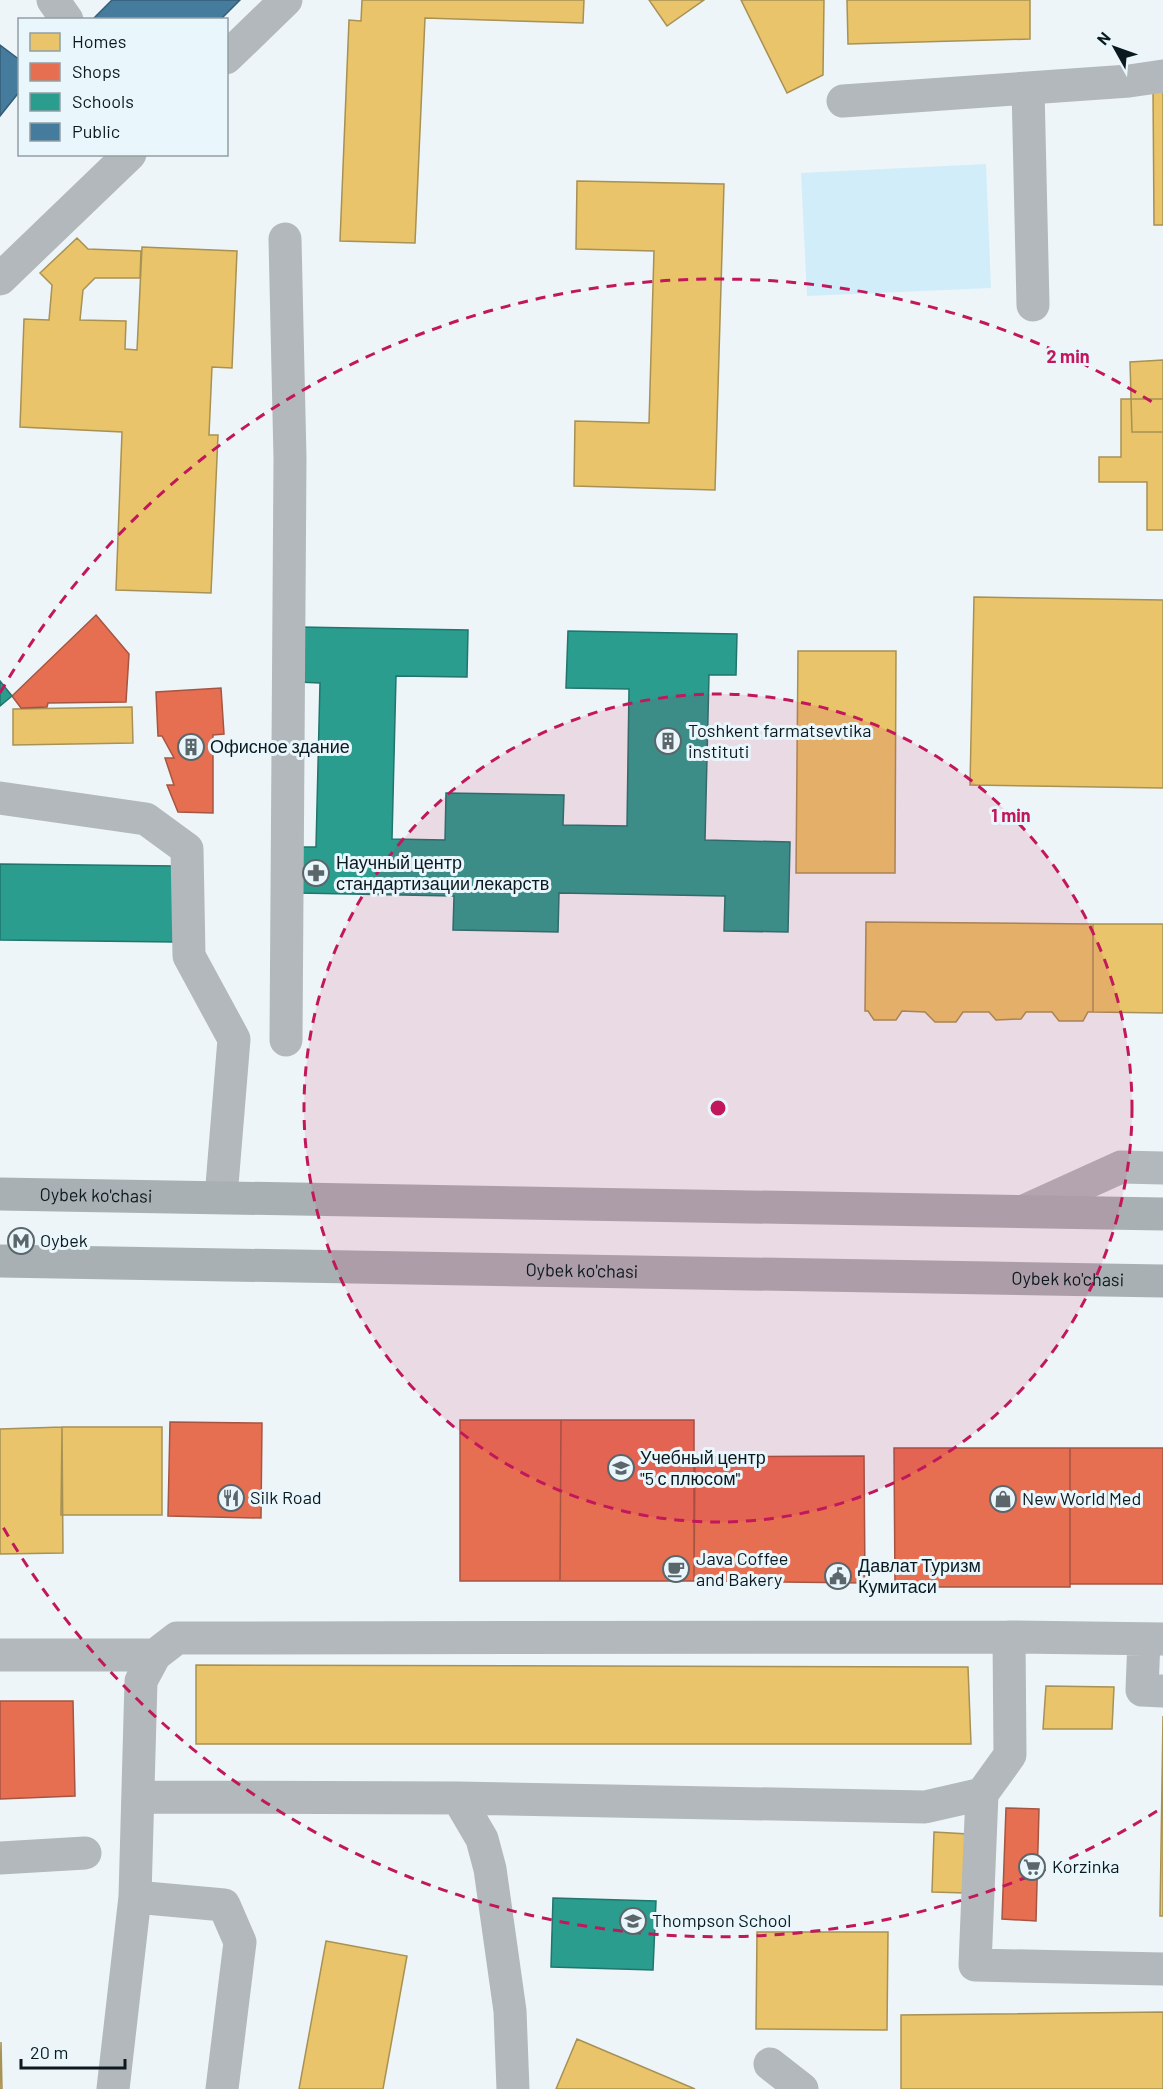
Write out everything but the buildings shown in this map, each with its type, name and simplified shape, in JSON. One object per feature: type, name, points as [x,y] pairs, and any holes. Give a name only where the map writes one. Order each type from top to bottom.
[{"type":"main road","name":"Oybek ko'chasi","points":[[0,1194],[1163,1214]]},
{"type":"main road","name":"Oybek ko'chasi","points":[[0,1260],[1163,1281]]},
{"type":"lane","points":[[53,0],[66,18]]},
{"type":"lane","points":[[228,56],[286,0]]},
{"type":"lane","points":[[843,101],[1129,81],[1163,76]]},
{"type":"lane","points":[[1028,88],[1033,305]]},
{"type":"lane","points":[[0,279],[128,156]]},
{"type":"lane","points":[[285,239],[290,458],[286,1040]]},
{"type":"lane","points":[[0,798],[147,819],[187,849],[189,956],[234,1039],[221,1197]]},
{"type":"lane","points":[[1024,1211],[1121,1167],[1163,1168]]},
{"type":"lane","points":[[1009,1637],[1010,1755],[982,1794],[975,1965],[1163,1969]]},
{"type":"lane","points":[[114,2089],[135,1897],[141,1681],[155,1655],[177,1638],[1009,1637],[1153,1639],[1142,1690],[1163,1691]]},
{"type":"lane","points":[[0,1655],[155,1655]]},
{"type":"lane","points":[[138,1797],[458,1798],[925,1807],[982,1794]]},
{"type":"lane","points":[[458,1798],[482,1839],[490,1869],[510,2011],[513,2089]]},
{"type":"lane","points":[[0,1858],[85,1853]]},
{"type":"lane","points":[[135,1897],[224,1905],[240,1942],[222,2089]]},
{"type":"lane","points":[[770,2064],[802,2089]]},
{"type":"shaded area","points":[[986,164],[991,288],[807,296],[801,173]]},
{"type":"place","name":"Toshkent farmatsevtika instituti","points":[[668,741]]},
{"type":"place","name":"Офисное здание","points":[[191,747]]},
{"type":"place","name":"Научный центр стандартизации лекарств","points":[[316,873]]},
{"type":"place","name":"Oybek","points":[[21,1241]]},
{"type":"place","name":"Учебный центр \"5 с плюсом\"","points":[[621,1468]]},
{"type":"place","name":"Silk Road","points":[[231,1498]]},
{"type":"place","name":"New World Med","points":[[1003,1499]]},
{"type":"place","name":"Java Coffee and Bakery","points":[[676,1569]]},
{"type":"place","name":"Давлат Туризм Кумитаси","points":[[838,1576]]},
{"type":"place","name":"Korzinka","points":[[1032,1867]]},
{"type":"place","name":"Thompson School","points":[[633,1921]]}]
